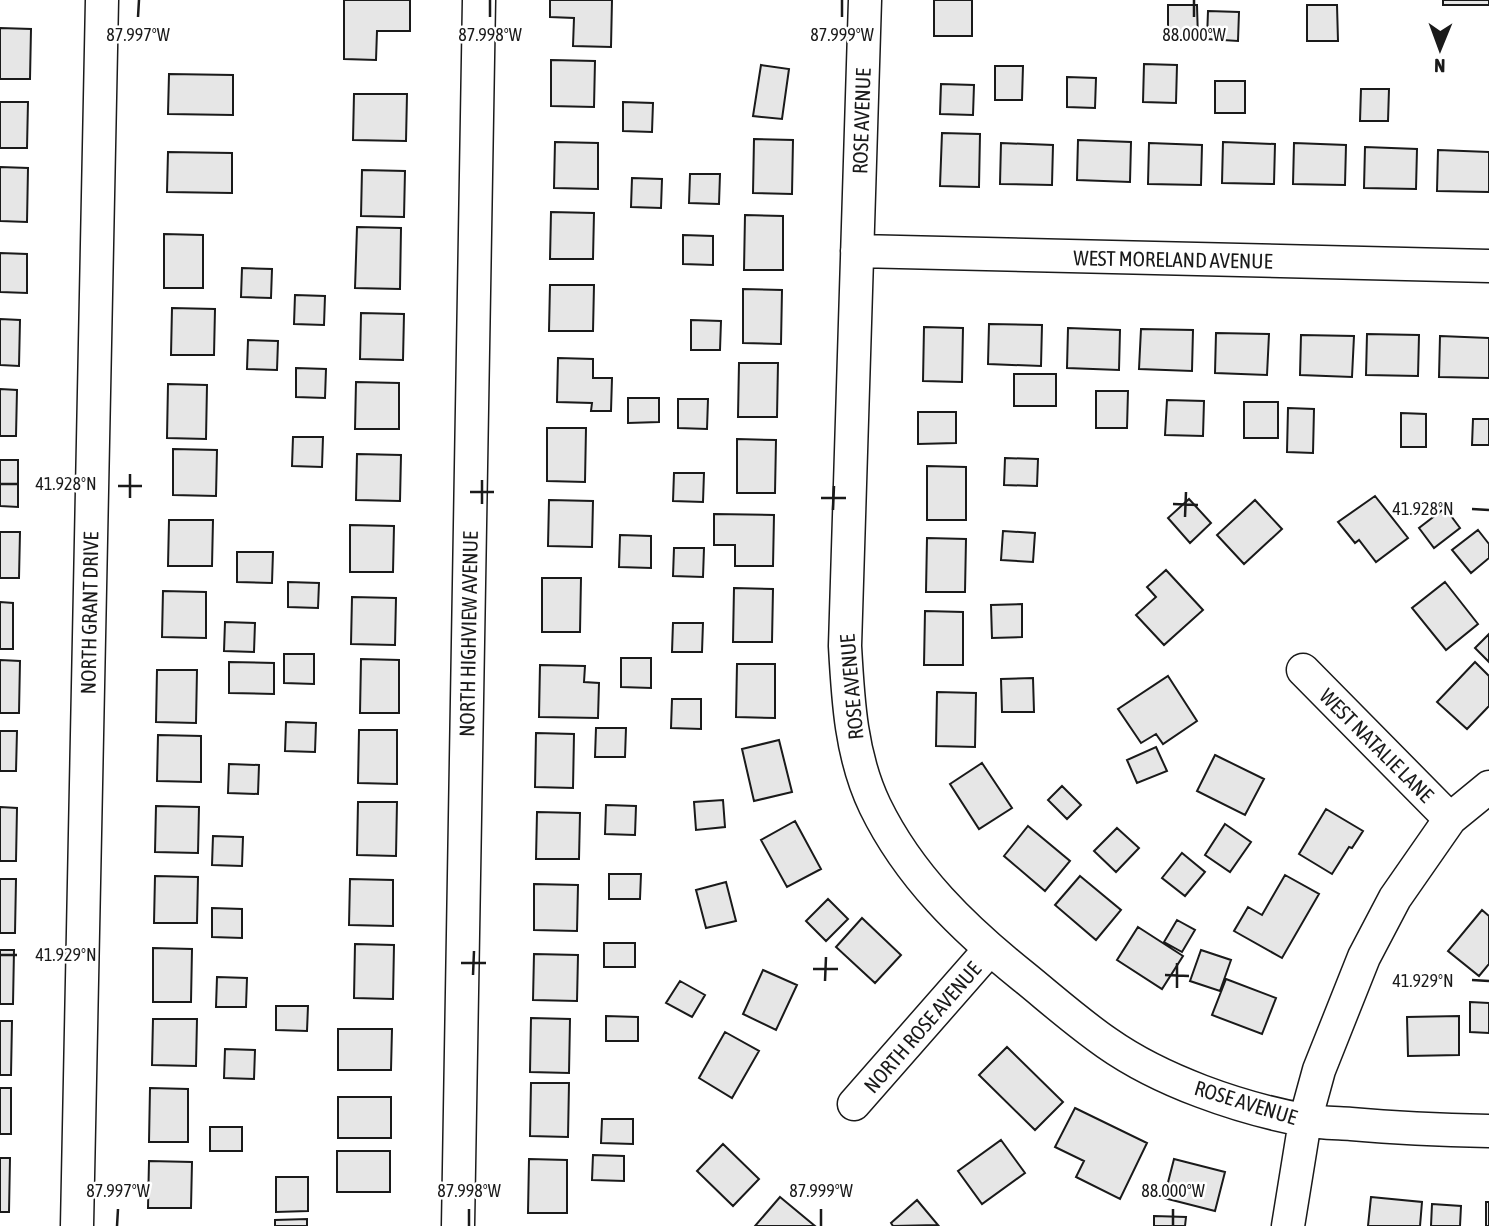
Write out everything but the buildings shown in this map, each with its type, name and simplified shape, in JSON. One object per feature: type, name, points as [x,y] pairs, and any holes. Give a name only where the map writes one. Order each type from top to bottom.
[{"type":"street","name":"NORTH GRANT DRIVE","points":[[77,1226],[102,0]]},
{"type":"street","name":"NORTH HIGHVIEW AVENUE","points":[[457,1226],[480,0]]},
{"type":"street","name":"ROSE AVENUE","points":[[865,0],[845,646],[849,716],[859,762],[874,804],[898,849],[942,904],[990,949],[1108,1044],[1160,1073],[1227,1100],[1305,1121],[1413,1129],[1489,1131]]},
{"type":"street","name":"WEST MORELAND AVENUE","points":[[857,251],[1489,266]]},
{"type":"street","name":"WEST NATALIE LANE","points":[[1303,670],[1450,819]]},
{"type":"street","name":"WEST NATALIE LANE","points":[[1288,1226],[1305,1121],[1319,1070],[1364,957],[1395,898],[1450,819],[1489,787]]},
{"type":"street","name":"NORTH ROSE AVENUE","points":[[854,1104],[990,949]]}]
